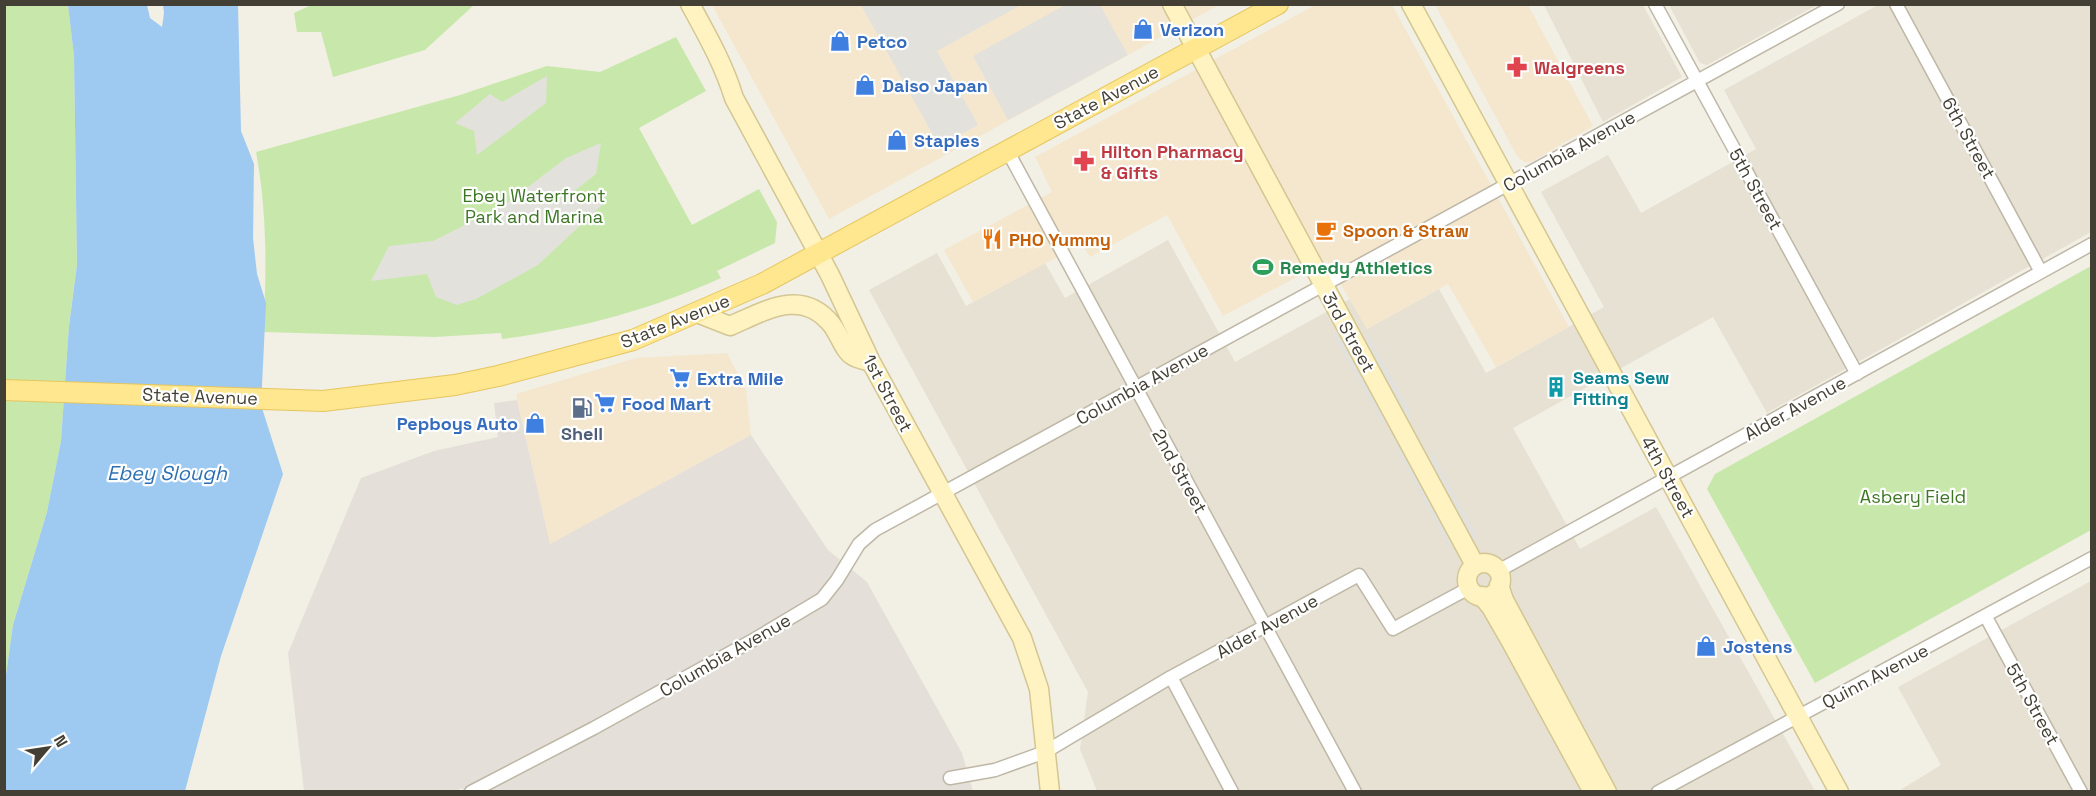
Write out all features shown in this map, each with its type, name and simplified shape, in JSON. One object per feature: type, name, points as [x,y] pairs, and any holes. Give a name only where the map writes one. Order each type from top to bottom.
[{"type":"main road","name":"State Avenue","points":[[4,390],[323,401],[455,385],[498,376],[633,340],[762,284],[1278,4]]},
{"type":"street","name":"1st Street","points":[[690,4],[725,69],[734,98],[818,254],[871,362],[1022,638],[1039,689],[1050,792]]},
{"type":"street","name":"3rd Street","points":[[1172,4],[1475,565]]},
{"type":"street","name":"4th Street","points":[[1410,4],[1839,792]]},
{"type":"street","name":"5th Street","points":[[1656,4],[1857,374]]},
{"type":"street","name":"Columbia Avenue","points":[[471,792],[604,723],[822,599],[837,580],[859,544],[875,530],[1838,4]]},
{"type":"street","name":"6th Street","points":[[1896,4],[2041,272]]},
{"type":"street","name":"2nd Street","points":[[1007,150],[1355,792]]},
{"type":"street","name":"Alder Avenue","points":[[1499,578],[1669,478],[2091,244]]},
{"type":"street","points":[[697,313],[730,326],[787,303],[804,306],[818,312],[832,325],[851,355],[871,362]]},
{"type":"street","name":"Quinn Avenue","points":[[1658,792],[2091,558]]},
{"type":"street","points":[[1593,792],[1491,607],[1475,592],[1467,575],[1475,565],[1488,563],[1499,578],[1504,600],[1607,792]]},
{"type":"street","name":"Alder Avenue","points":[[1046,752],[1171,677],[1359,575],[1393,630],[1475,592]]},
{"type":"street","points":[[1475,592],[1492,594],[1499,578]]},
{"type":"street","name":"5th Street","points":[[1986,616],[2080,792]]},
{"type":"street","points":[[1171,677],[1232,792]]},
{"type":"street","points":[[951,778],[995,770],[1046,752]]},
{"type":"shaded area","points":[[1067,4],[1100,5],[1128,55],[1008,120],[973,56]]},
{"type":"shaded area","points":[[712,5],[1219,5],[829,219]]},
{"type":"shaded area","points":[[861,5],[1021,5],[937,51],[978,125],[939,146]]},
{"type":"shaded area","points":[[1315,5],[1392,5],[1569,327],[1496,367],[1448,284],[1367,329],[1327,261],[1223,316],[1167,215],[1090,257],[1082,244],[973,302],[944,250],[1052,192],[1035,157]]},
{"type":"shaded area","points":[[1435,5],[1528,5],[1593,126],[1531,162],[1524,162],[1517,156]]},
{"type":"shaded area","points":[[1544,5],[1643,5],[1682,77],[1603,122]]},
{"type":"shaded area","points":[[1669,5],[1817,5],[1707,65],[1700,63]]},
{"type":"shaded area","points":[[1878,5],[2091,5],[2091,232],[1767,413],[1713,317],[1513,428],[1580,549],[1656,507],[1815,791],[1097,791],[1080,749],[1088,692],[869,290],[937,253],[966,306],[1045,263],[1065,298],[1168,240],[1235,362],[1350,299],[1367,329],[1439,289],[1486,373],[1604,307],[1541,192],[1608,155],[1641,213],[1756,149],[1724,90]]},
{"type":"shaded area","points":[[547,76],[546,103],[477,155],[474,131],[455,123],[490,94],[502,102]]},
{"type":"shaded area","points":[[601,143],[596,174],[573,192],[604,203],[538,265],[476,299],[457,305],[436,297],[427,274],[371,281],[389,246],[433,241],[503,206],[566,158]]},
{"type":"shaded area","points":[[1336,323],[1385,413],[1384,427],[1335,338]]},
{"type":"shaded area","points":[[1367,332],[1410,410],[1410,426],[1366,346]]},
{"type":"shaded area","points":[[727,353],[746,390],[751,435],[550,545],[516,394],[636,358]]},
{"type":"shaded area","points":[[517,400],[550,544],[751,435],[828,550],[867,582],[962,753],[973,791],[465,792],[462,788],[454,792],[304,791],[288,653],[361,478],[434,451],[498,437],[494,403]]},
{"type":"shaded area","points":[[1397,435],[1451,534],[1450,549],[1397,450]]},
{"type":"shaded area","points":[[1432,452],[1476,534],[1474,546],[1431,466]]},
{"type":"shaded area","points":[[2091,581],[2091,791],[1897,792],[1941,765],[1898,687]]},
{"type":"green space","points":[[309,4],[474,5],[425,50],[333,77],[321,32],[297,32],[294,13]]},
{"type":"green space","points":[[5,5],[68,5],[74,56],[77,265],[69,326],[61,441],[47,512],[13,625],[5,682]]},
{"type":"green space","name":"Ebey Waterfront Park and Marina","points":[[676,37],[706,91],[639,128],[692,225],[759,189],[777,222],[775,243],[717,271],[721,278],[668,300],[614,317],[530,335],[502,339],[501,333],[435,337],[263,332],[265,242],[256,152],[460,95],[547,66],[600,72]]},
{"type":"green space","name":"Asbery Field","points":[[2091,266],[2091,530],[1815,683],[1707,489],[1715,474]]},
{"type":"water","name":"Ebey Slough","points":[[68,5],[238,5],[241,131],[254,164],[253,238],[257,274],[266,303],[261,405],[283,474],[221,656],[185,791],[5,792],[5,682],[13,625],[47,512],[61,441],[69,326],[77,265],[74,56]]},
{"type":"pier","points":[[147,5],[163,5],[162,27],[150,18]]},
{"type":"place","name":"Verizon","points":[[1143,29]]},
{"type":"place","name":"Petco","points":[[840,41]]},
{"type":"place","name":"Walgreens","points":[[1517,67]]},
{"type":"place","name":"Daiso Japan","points":[[865,85]]},
{"type":"place","name":"Staples","points":[[897,140]]},
{"type":"place","name":"Hilton Pharmacy & Gifts","points":[[1084,161]]},
{"type":"place","name":"Spoon & Straw","points":[[1326,230]]},
{"type":"place","name":"PHO Yummy","points":[[992,239]]},
{"type":"place","name":"Remedy Athletics","points":[[1263,267]]},
{"type":"place","name":"Extra Mile","points":[[680,378]]},
{"type":"place","name":"Seams Sew Fitting","points":[[1556,387]]},
{"type":"place","name":"Food Mart","points":[[605,403]]},
{"type":"place","name":"Shell","points":[[582,408]]},
{"type":"place","name":"Pepboys Auto","points":[[535,423]]},
{"type":"place","name":"Jostens","points":[[1706,646]]}]
